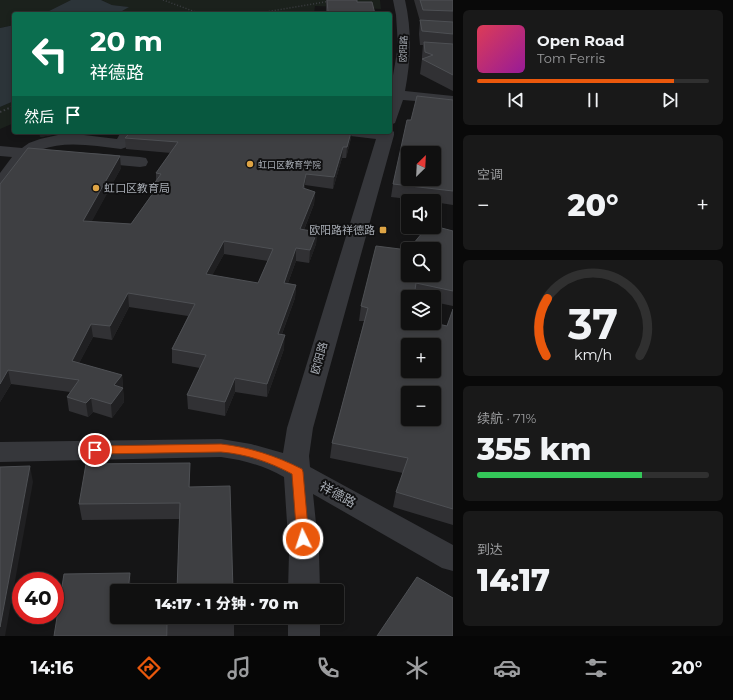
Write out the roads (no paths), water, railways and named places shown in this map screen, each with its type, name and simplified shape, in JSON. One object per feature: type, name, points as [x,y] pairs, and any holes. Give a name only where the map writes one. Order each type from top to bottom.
[{"type":"street","name":"欧阳路","points":[[392,112],[403,66],[404,50],[410,29],[399,0]]},
{"type":"street","points":[[404,50],[418,51]]},
{"type":"street","points":[[397,95],[453,100]]},
{"type":"street","points":[[0,185],[25,153],[38,144],[64,139],[121,144],[128,134]]},
{"type":"street","name":"欧阳路","points":[[304,584],[304,553],[298,472],[298,442],[303,415],[386,134]]},
{"type":"street","points":[[0,151],[140,162]]},
{"type":"street","name":"祥德路","points":[[0,452],[221,448],[240,450],[279,462],[453,559]]},
{"type":"street","points":[[304,624],[304,636]]},
{"type":"place","name":"虹口区教育学院","points":[[250,164]]},
{"type":"place","name":"虹口区教育局","points":[[96,188]]},
{"type":"place","name":"欧阳路祥德路","points":[[383,230]]}]
